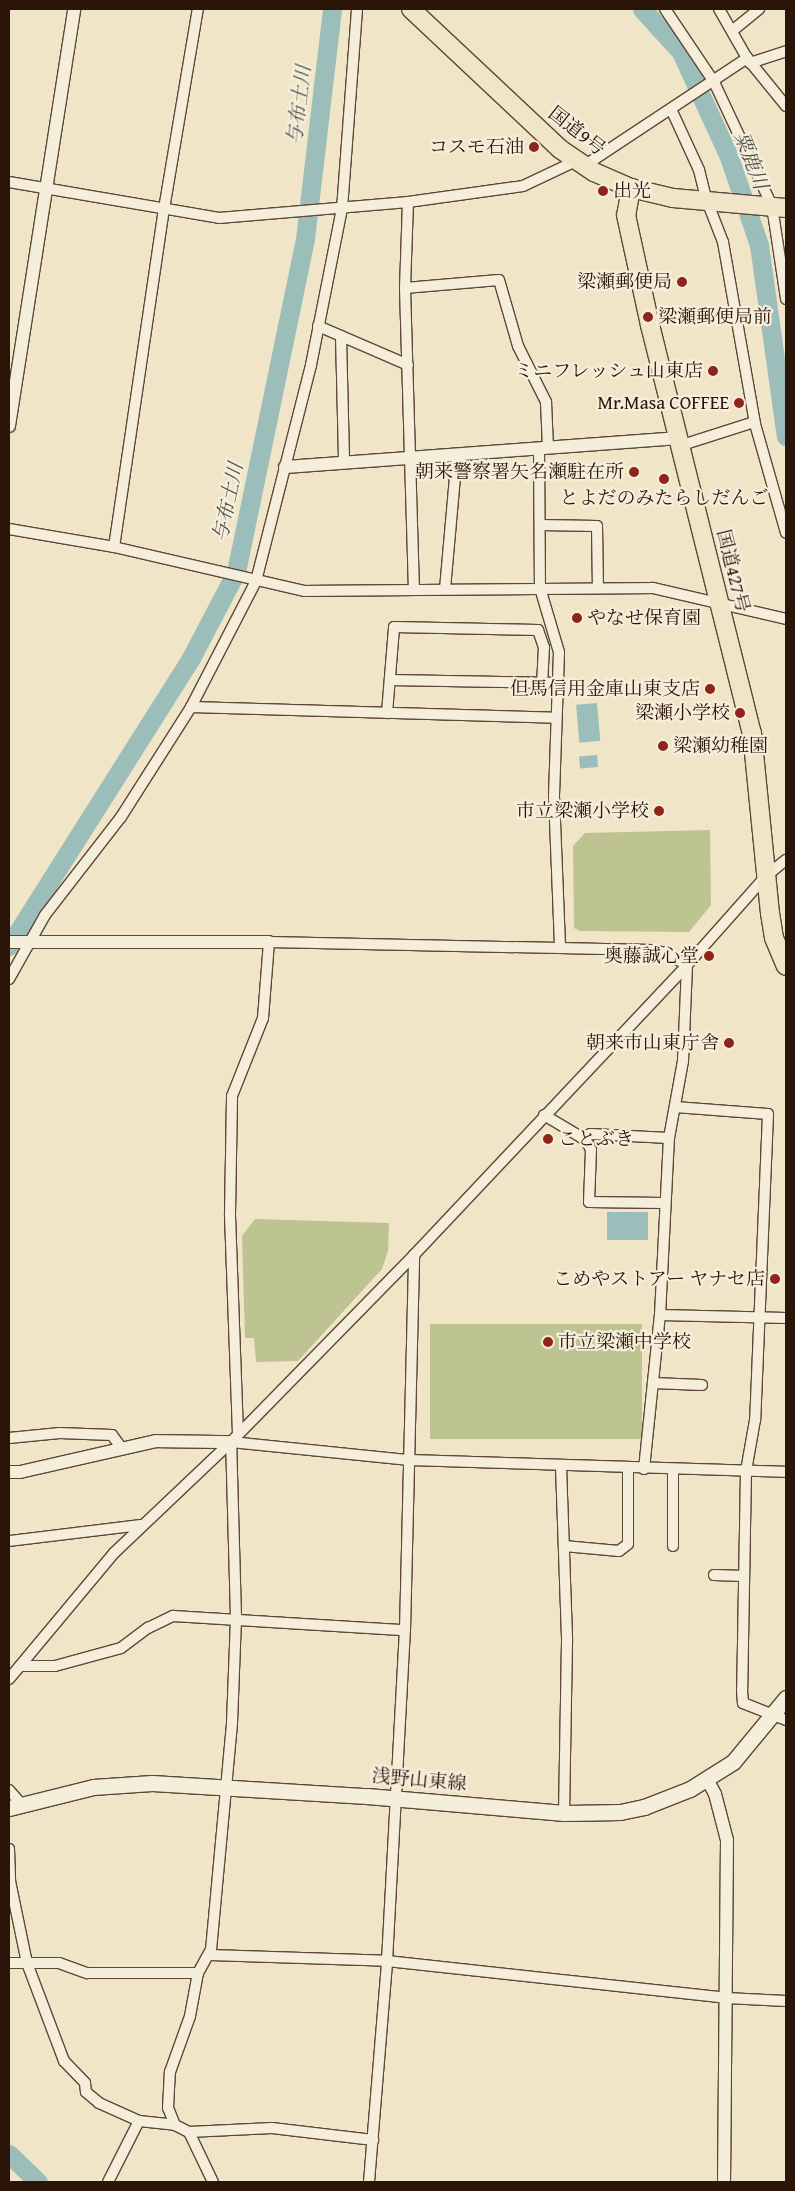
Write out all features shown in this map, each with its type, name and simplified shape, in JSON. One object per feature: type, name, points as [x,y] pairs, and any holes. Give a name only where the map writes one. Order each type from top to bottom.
[{"type":"highway","name":"国道9号","points":[[411,9],[580,164],[631,188],[710,202],[775,207]]},
{"type":"highway","name":"国道427号","points":[[631,188],[626,214],[678,442],[752,733],[774,938],[786,966]]},
{"type":"main road","name":"浅野山東線","points":[[15,1806],[64,1793],[122,1784],[226,1786],[397,1798],[564,1813],[620,1812],[644,1807],[690,1789],[733,1762],[780,1718],[786,1698]]},
{"type":"street","points":[[9,426],[74,9]]},
{"type":"street","points":[[114,547],[164,209],[198,9]]},
{"type":"street","points":[[9,979],[26,942],[121,817],[191,707],[253,580],[286,467],[318,326],[340,209],[356,9]]},
{"type":"street","points":[[665,9],[711,83],[775,207],[786,299]]},
{"type":"street","points":[[719,9],[749,61],[786,106]]},
{"type":"street","points":[[732,31],[759,9]]},
{"type":"street","points":[[9,182],[219,218],[280,211],[340,209],[408,202],[523,186],[580,164],[749,61],[786,51]]},
{"type":"street","points":[[671,109],[699,170],[723,242],[754,422],[786,533]]},
{"type":"street","points":[[408,202],[406,288],[414,590]]},
{"type":"street","points":[[406,288],[498,280],[518,346],[546,402],[540,525],[540,588],[559,652],[554,796],[560,948]]},
{"type":"street","points":[[318,326],[408,365]]},
{"type":"street","points":[[342,336],[344,462]]},
{"type":"street","points":[[286,467],[543,448],[678,442],[754,422]]},
{"type":"street","points":[[445,589],[457,455]]},
{"type":"street","points":[[540,525],[597,526],[598,588]]},
{"type":"street","points":[[9,529],[114,547],[253,580],[305,590],[653,588],[786,619]]},
{"type":"street","points":[[387,713],[394,627],[538,630],[544,647],[542,683]]},
{"type":"street","points":[[390,680],[558,683]]},
{"type":"street","points":[[191,707],[556,718]]},
{"type":"street","points":[[9,1679],[22,1666],[114,1553],[234,1438],[414,1255],[687,965],[766,876],[786,860]]},
{"type":"street","points":[[9,942],[269,942],[656,950],[687,965]]},
{"type":"street","points":[[175,2124],[168,2108],[170,2072],[190,2016],[198,1973],[210,1955],[232,1723],[236,1618],[230,1213],[232,1096],[262,1018],[269,942]]},
{"type":"street","points":[[644,1469],[660,1316],[663,1203],[669,1138],[683,1060],[687,965]]},
{"type":"street","points":[[675,1107],[768,1114],[755,1420],[746,1471],[743,1703],[780,1718]]},
{"type":"street","points":[[544,1115],[580,1137],[591,1150],[589,1202],[663,1203]]},
{"type":"street","points":[[580,1137],[590,1134],[669,1138]]},
{"type":"street","points":[[369,2182],[387,1961],[406,1630],[407,1460],[414,1255]]},
{"type":"street","points":[[660,1316],[758,1316],[786,1318]]},
{"type":"street","points":[[653,1383],[702,1386]]},
{"type":"street","points":[[9,1438],[60,1434],[112,1435],[122,1449]]},
{"type":"street","points":[[9,1472],[20,1472],[156,1441],[234,1438],[407,1460],[786,1472]]},
{"type":"street","points":[[561,1466],[567,1642],[564,1813]]},
{"type":"street","points":[[564,1546],[619,1550],[628,1544],[628,1468]]},
{"type":"street","points":[[673,1546],[674,1469]]},
{"type":"street","points":[[9,1541],[142,1525]]},
{"type":"street","points":[[714,1574],[744,1576]]},
{"type":"street","points":[[22,1666],[55,1666],[121,1648],[148,1628],[173,1616],[236,1618],[406,1630]]},
{"type":"street","points":[[707,1779],[715,1794],[727,1840],[724,2182]]},
{"type":"street","points":[[9,1790],[15,1806]]},
{"type":"street","points":[[9,1849],[10,1881],[27,1963],[64,2061],[85,2083],[86,2092],[99,2103],[139,2122],[175,2124],[189,2132],[272,2128],[373,2140]]},
{"type":"street","points":[[210,1955],[387,1961],[726,1998],[786,2001]]},
{"type":"street","points":[[9,1963],[59,1963],[87,1973],[198,1973]]},
{"type":"street","points":[[108,2182],[139,2122]]},
{"type":"street","points":[[189,2132],[213,2182]]},
{"type":"green space","points":[[710,830],[711,905],[689,932],[580,931],[574,928],[573,846],[585,833]]},
{"type":"green space","points":[[255,1219],[389,1223],[388,1251],[382,1269],[298,1361],[256,1362],[254,1338],[245,1338],[242,1236]]},
{"type":"green space","points":[[430,1324],[642,1324],[642,1439],[430,1439]]},
{"type":"water","points":[[597,703],[600,741],[579,743],[576,705]]},
{"type":"water","points":[[597,755],[598,767],[580,769],[579,757]]},
{"type":"water","points":[[607,1212],[648,1212],[648,1240],[607,1240]]},
{"type":"waterway","name":"与布土川","points":[[9,946],[191,658],[236,572],[305,239],[332,9]]},
{"type":"waterway","name":"粟鹿川","points":[[642,9],[681,52],[729,157],[759,245],[786,436]]},
{"type":"waterway","name":"与布土川","points":[[9,2154],[38,2182]]},
{"type":"place","name":"コスモ石油","points":[[534,147]]},
{"type":"place","name":"出光","points":[[603,191]]},
{"type":"place","name":"梁瀬郵便局","points":[[682,282]]},
{"type":"place","name":"梁瀬郵便局前","points":[[648,317]]},
{"type":"place","name":"ミニフレッシュ山東店","points":[[713,371]]},
{"type":"place","name":"Mr.Masa COFFEE","points":[[739,403]]},
{"type":"place","name":"朝来警察署矢名瀬駐在所","points":[[634,472]]},
{"type":"place","name":"とよだのみたらしだんご","points":[[664,479]]},
{"type":"place","name":"やなせ保育園","points":[[577,618]]},
{"type":"place","name":"但馬信用金庫山東支店","points":[[710,689]]},
{"type":"place","name":"梁瀬小学校","points":[[740,713]]},
{"type":"place","name":"梁瀬幼稚園","points":[[663,746]]},
{"type":"place","name":"市立梁瀬小学校","points":[[659,811]]},
{"type":"place","name":"奥藤誠心堂","points":[[709,956]]},
{"type":"place","name":"朝来市山東庁舎","points":[[729,1043]]},
{"type":"place","name":"ことぶき","points":[[548,1139]]},
{"type":"place","name":"こめやストアー ヤナセ店","points":[[775,1279]]},
{"type":"place","name":"市立梁瀬中学校","points":[[548,1342]]}]
